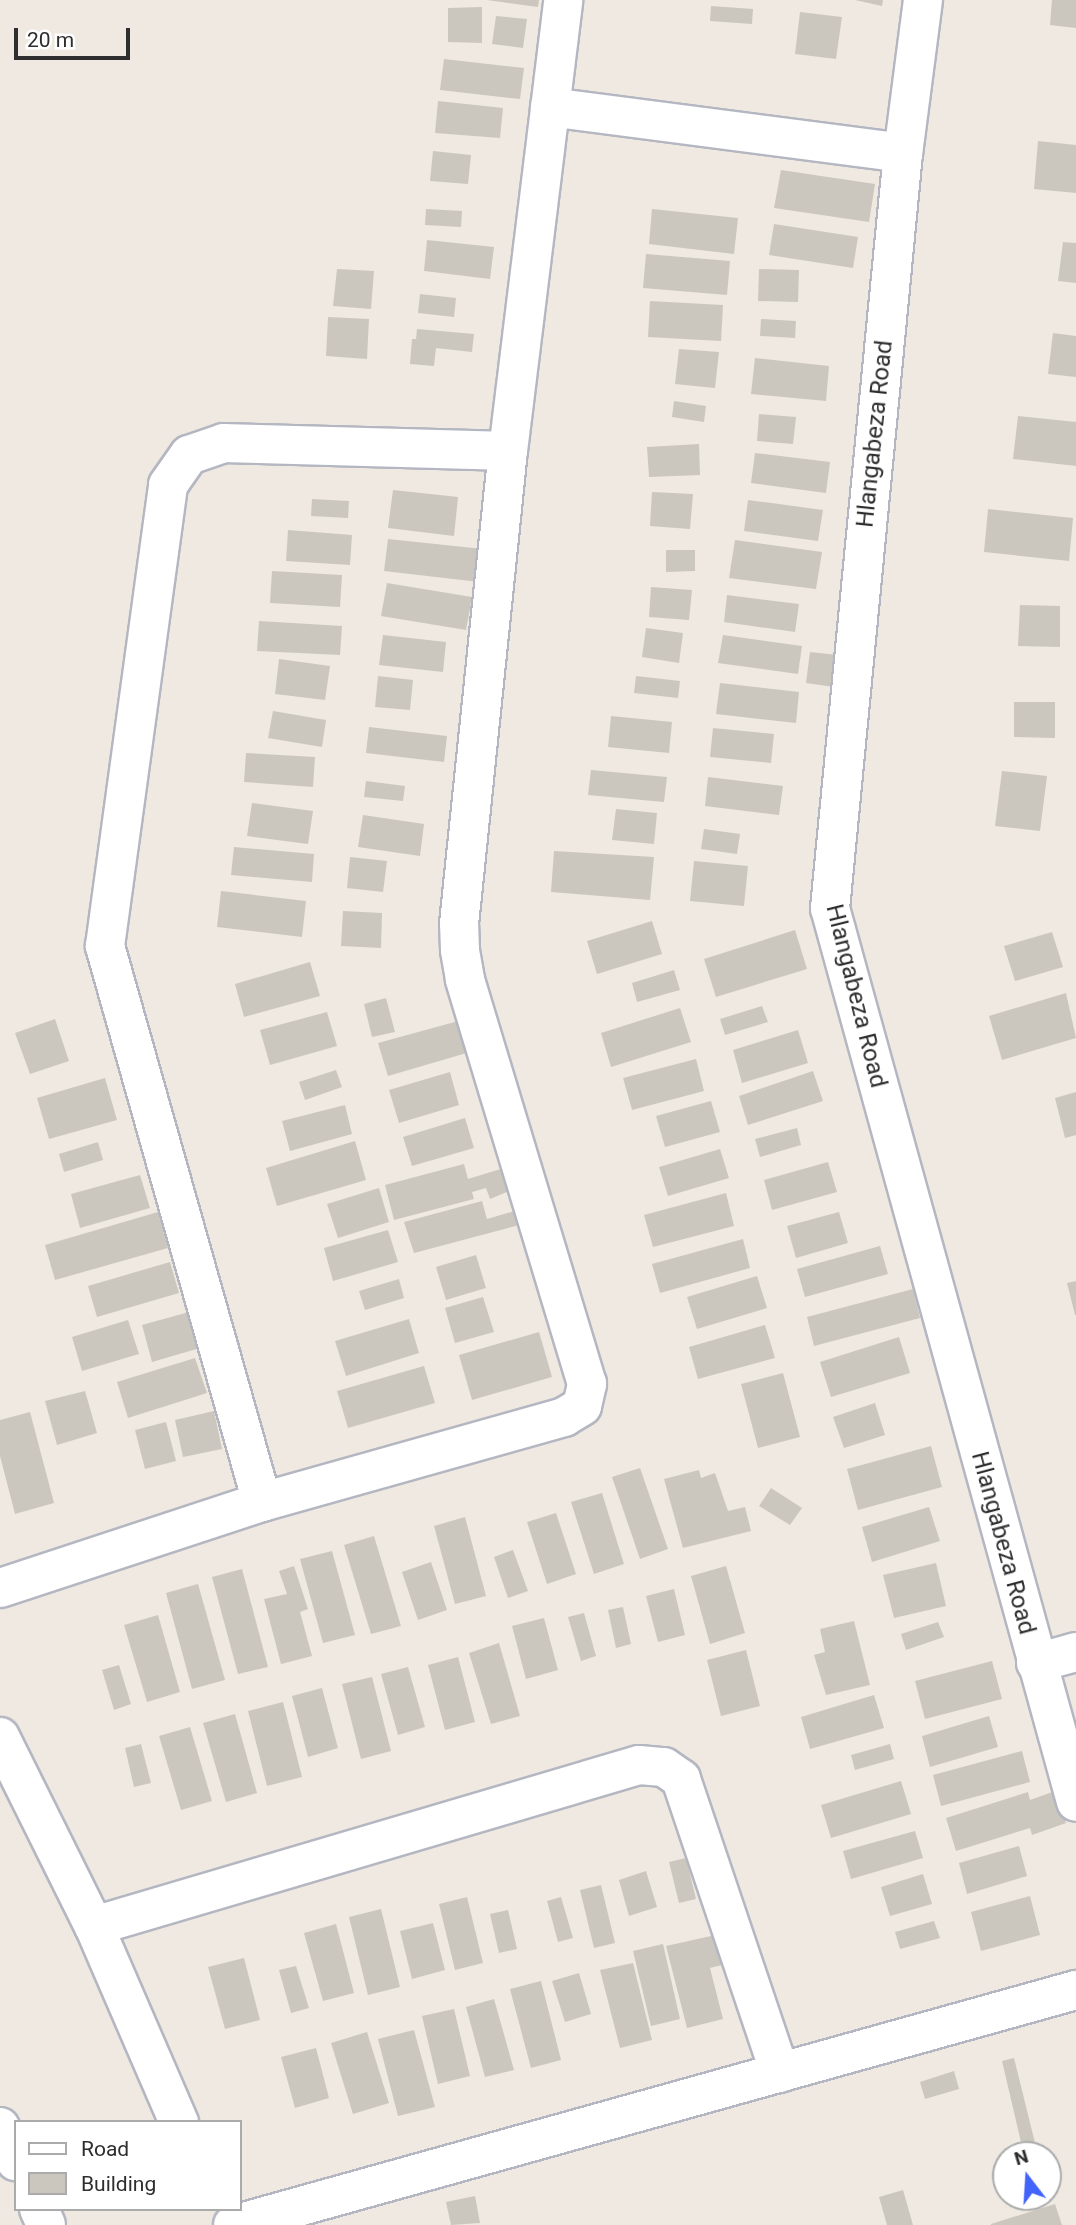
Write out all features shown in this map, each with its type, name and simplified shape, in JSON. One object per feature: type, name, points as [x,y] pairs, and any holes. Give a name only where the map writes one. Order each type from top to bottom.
[{"type":"street","points":[[0,1588],[262,1502],[564,1417],[582,1406],[587,1384],[466,979],[460,950],[459,924],[508,451],[563,0]]},
{"type":"street","name":"Hlangabeza Road","points":[[923,0],[903,153],[830,908],[1076,1802]]},
{"type":"street","points":[[550,107],[903,153]]},
{"type":"street","points":[[262,1502],[105,946],[168,485],[189,455],[224,443],[508,451]]},
{"type":"street","points":[[1036,1663],[1076,1652]]},
{"type":"street","points":[[0,1737],[94,1926],[177,2120]]},
{"type":"street","points":[[94,1926],[639,1765],[664,1767],[681,1779],[780,2073]]},
{"type":"street","points":[[233,2225],[1076,1990]]},
{"type":"street","points":[[0,2127],[14,2157]]},
{"type":"building","points":[[487,0],[539,0],[538,7]]},
{"type":"building","points":[[855,0],[883,0],[882,6]]},
{"type":"building","points":[[1052,0],[1076,0],[1076,28],[1050,25]]},
{"type":"building","points":[[711,6],[753,9],[752,24],[710,21]]},
{"type":"building","points":[[482,7],[482,43],[448,42],[448,8]]},
{"type":"building","points":[[800,12],[842,17],[836,59],[795,54]]},
{"type":"building","points":[[496,16],[527,19],[523,48],[492,44]]},
{"type":"building","points":[[444,59],[524,68],[520,99],[440,90]]},
{"type":"building","points":[[438,101],[503,108],[500,138],[435,133]]},
{"type":"building","points":[[1038,141],[1076,145],[1076,193],[1034,189]]},
{"type":"building","points":[[433,151],[471,155],[468,184],[430,181]]},
{"type":"building","points":[[781,170],[875,184],[869,222],[774,208]]},
{"type":"building","points":[[426,209],[462,211],[461,227],[425,225]]},
{"type":"building","points":[[652,209],[738,218],[734,254],[649,244]]},
{"type":"building","points":[[774,224],[858,237],[853,268],[769,255]]},
{"type":"building","points":[[427,240],[494,247],[490,279],[424,271]]},
{"type":"building","points":[[1063,242],[1076,243],[1076,283],[1058,281]]},
{"type":"building","points":[[646,254],[730,261],[727,295],[643,288]]},
{"type":"building","points":[[337,269],[374,271],[371,309],[333,306]]},
{"type":"building","points":[[759,269],[799,270],[798,302],[758,301]]},
{"type":"building","points":[[420,294],[456,298],[454,317],[418,313]]},
{"type":"building","points":[[650,301],[723,305],[721,341],[648,337]]},
{"type":"building","points":[[328,317],[369,319],[367,359],[326,356]]},
{"type":"building","points":[[761,319],[796,321],[795,338],[760,336]]},
{"type":"building","points":[[417,329],[474,334],[472,352],[436,348],[434,366],[410,364],[412,339],[416,339]]},
{"type":"building","points":[[1053,333],[1076,336],[1076,377],[1048,374]]},
{"type":"building","points":[[679,349],[719,352],[715,388],[675,384]]},
{"type":"building","points":[[755,358],[829,366],[826,401],[751,394]]},
{"type":"building","points":[[674,401],[706,406],[704,422],[672,417]]},
{"type":"building","points":[[759,414],[796,417],[793,444],[757,441]]},
{"type":"building","points":[[1018,416],[1076,422],[1076,466],[1013,459]]},
{"type":"building","points":[[699,444],[700,475],[649,477],[647,447]]},
{"type":"building","points":[[755,453],[830,462],[826,493],[751,483]]},
{"type":"building","points":[[393,490],[458,497],[454,536],[388,528]]},
{"type":"building","points":[[652,492],[693,494],[690,529],[650,526]]},
{"type":"building","points":[[312,499],[349,501],[348,518],[311,516]]},
{"type":"building","points":[[748,500],[823,510],[818,541],[744,531]]},
{"type":"building","points":[[988,509],[1073,518],[1069,561],[984,552]]},
{"type":"building","points":[[288,530],[352,535],[350,565],[286,561]]},
{"type":"building","points":[[388,539],[483,549],[479,582],[384,571]]},
{"type":"building","points":[[735,540],[822,552],[816,589],[729,578]]},
{"type":"building","points":[[666,550],[695,550],[695,571],[666,572]]},
{"type":"building","points":[[272,571],[342,575],[340,607],[270,603]]},
{"type":"building","points":[[387,583],[472,597],[466,630],[381,616]]},
{"type":"building","points":[[651,587],[692,590],[689,620],[649,617]]},
{"type":"building","points":[[727,595],[799,604],[795,632],[724,622]]},
{"type":"building","points":[[1020,605],[1060,606],[1060,647],[1018,646]]},
{"type":"building","points":[[259,621],[342,626],[340,655],[257,651]]},
{"type":"building","points":[[646,628],[683,633],[679,663],[642,657]]},
{"type":"building","points":[[383,635],[446,642],[443,672],[379,665]]},
{"type":"building","points":[[723,635],[802,646],[798,674],[718,663]]},
{"type":"building","points":[[810,652],[838,655],[834,687],[806,683]]},
{"type":"building","points":[[279,659],[330,666],[325,700],[275,694]]},
{"type":"building","points":[[378,676],[413,680],[410,710],[375,707]]},
{"type":"building","points":[[636,676],[680,681],[678,698],[634,693]]},
{"type":"building","points":[[720,683],[799,692],[796,723],[716,714]]},
{"type":"building","points":[[1014,702],[1055,702],[1055,738],[1014,737]]},
{"type":"building","points":[[273,711],[326,720],[322,747],[268,738]]},
{"type":"building","points":[[611,716],[672,722],[669,753],[608,747]]},
{"type":"building","points":[[369,727],[447,736],[444,762],[366,753]]},
{"type":"building","points":[[713,728],[774,734],[771,763],[710,757]]},
{"type":"building","points":[[246,753],[315,757],[313,787],[244,782]]},
{"type":"building","points":[[591,770],[667,777],[664,802],[588,795]]},
{"type":"building","points":[[1002,771],[1047,776],[1040,831],[995,826]]},
{"type":"building","points":[[708,777],[783,786],[779,815],[705,806]]},
{"type":"building","points":[[366,781],[405,786],[403,801],[364,797]]},
{"type":"building","points":[[252,803],[313,811],[308,844],[247,836]]},
{"type":"building","points":[[616,809],[657,813],[654,844],[612,840]]},
{"type":"building","points":[[363,815],[424,824],[420,856],[358,847]]},
{"type":"building","points":[[704,829],[740,834],[737,854],[701,849]]},
{"type":"building","points":[[234,847],[314,854],[312,882],[231,875]]},
{"type":"building","points":[[554,851],[654,857],[650,900],[551,892]]},
{"type":"building","points":[[350,857],[387,861],[383,892],[347,888]]},
{"type":"building","points":[[694,861],[748,866],[744,906],[690,901]]},
{"type":"building","points":[[221,891],[306,901],[302,937],[217,927]]},
{"type":"building","points":[[343,911],[382,913],[381,948],[341,946]]},
{"type":"building","points":[[652,921],[662,954],[597,974],[587,941]]},
{"type":"building","points":[[795,930],[807,969],[716,997],[704,959]]},
{"type":"building","points":[[1052,932],[1063,967],[1015,981],[1004,946]]},
{"type":"building","points":[[310,962],[320,996],[244,1017],[235,984]]},
{"type":"building","points":[[674,970],[680,990],[637,1002],[632,983]]},
{"type":"building","points":[[1066,993],[1076,1038],[1002,1060],[989,1016]]},
{"type":"building","points":[[386,998],[395,1032],[372,1037],[364,1004]]},
{"type":"building","points":[[762,1006],[768,1022],[725,1035],[720,1019]]},
{"type":"building","points":[[680,1008],[691,1042],[611,1067],[601,1033]]},
{"type":"building","points":[[327,1012],[337,1046],[270,1065],[260,1030]]},
{"type":"building","points":[[55,1019],[69,1061],[30,1074],[15,1033]]},
{"type":"building","points":[[462,1020],[470,1052],[388,1076],[378,1043]]},
{"type":"building","points":[[798,1030],[808,1063],[742,1083],[733,1050]]},
{"type":"building","points":[[696,1059],[704,1091],[632,1110],[623,1078]]},
{"type":"building","points":[[336,1070],[342,1087],[305,1100],[299,1082]]},
{"type":"building","points":[[813,1071],[823,1101],[748,1125],[739,1096]]},
{"type":"building","points":[[450,1072],[459,1105],[399,1123],[389,1090]]},
{"type":"building","points":[[105,1078],[117,1120],[49,1139],[37,1098]]},
{"type":"building","points":[[1076,1092],[1076,1135],[1065,1138],[1055,1098]]},
{"type":"building","points":[[711,1101],[720,1132],[665,1147],[656,1116]]},
{"type":"building","points":[[345,1105],[352,1134],[290,1151],[282,1121]]},
{"type":"building","points":[[465,1118],[474,1148],[412,1166],[403,1137]]},
{"type":"building","points":[[797,1128],[801,1145],[760,1157],[755,1139]]},
{"type":"building","points":[[355,1141],[366,1180],[277,1206],[266,1168]]},
{"type":"building","points":[[98,1142],[103,1160],[64,1172],[59,1154]]},
{"type":"building","points":[[720,1149],[729,1178],[668,1196],[659,1167]]},
{"type":"building","points":[[828,1162],[837,1192],[772,1210],[764,1180]]},
{"type":"building","points":[[464,1164],[468,1179],[504,1168],[512,1190],[490,1199],[486,1188],[472,1192],[474,1199],[394,1220],[385,1185]]},
{"type":"building","points":[[140,1175],[150,1208],[80,1228],[71,1194]]},
{"type":"building","points":[[379,1188],[389,1222],[338,1238],[327,1204]]},
{"type":"building","points":[[726,1193],[734,1226],[653,1247],[644,1215]]},
{"type":"building","points":[[482,1201],[487,1219],[518,1210],[523,1224],[414,1253],[404,1222]]},
{"type":"building","points":[[158,1212],[168,1248],[55,1280],[45,1245]]},
{"type":"building","points":[[839,1212],[848,1243],[796,1258],[787,1226]]},
{"type":"building","points":[[388,1230],[398,1262],[333,1281],[324,1248]]},
{"type":"building","points":[[743,1239],[750,1268],[660,1293],[652,1264]]},
{"type":"building","points":[[880,1246],[888,1274],[805,1297],[797,1269]]},
{"type":"building","points":[[476,1255],[486,1288],[446,1300],[436,1267]]},
{"type":"building","points":[[170,1262],[179,1293],[97,1317],[88,1286]]},
{"type":"building","points":[[757,1276],[767,1308],[697,1329],[687,1297]]},
{"type":"building","points":[[399,1279],[404,1298],[365,1310],[359,1291]]},
{"type":"building","points":[[1076,1281],[1076,1315],[1075,1315],[1067,1283]]},
{"type":"building","points":[[913,1289],[920,1318],[814,1346],[807,1317]]},
{"type":"building","points":[[483,1297],[494,1332],[455,1343],[445,1308]]},
{"type":"building","points":[[189,1312],[200,1348],[152,1362],[142,1325]]},
{"type":"building","points":[[409,1319],[419,1353],[346,1376],[335,1341]]},
{"type":"building","points":[[128,1320],[139,1354],[82,1371],[72,1337]]},
{"type":"building","points":[[765,1325],[775,1358],[698,1379],[689,1347]]},
{"type":"building","points":[[539,1332],[552,1377],[472,1400],[459,1355]]},
{"type":"building","points":[[899,1337],[910,1373],[831,1397],[820,1362]]},
{"type":"building","points":[[195,1358],[207,1393],[128,1418],[117,1382]]},
{"type":"building","points":[[424,1366],[435,1403],[348,1428],[337,1391]]},
{"type":"building","points":[[783,1373],[800,1437],[758,1448],[741,1384]]},
{"type":"building","points":[[85,1391],[97,1433],[57,1445],[45,1401]]},
{"type":"building","points":[[875,1403],[885,1435],[844,1448],[833,1417]]},
{"type":"building","points":[[214,1411],[222,1449],[183,1457],[175,1420]]},
{"type":"building","points":[[30,1412],[54,1503],[15,1514],[0,1456],[0,1420]]},
{"type":"building","points":[[166,1422],[176,1461],[145,1469],[135,1430]]},
{"type":"building","points":[[931,1446],[942,1487],[858,1510],[847,1469]]},
{"type":"building","points":[[640,1468],[668,1549],[640,1559],[612,1477]]},
{"type":"building","points":[[699,1470],[701,1478],[715,1473],[728,1511],[745,1507],[751,1531],[683,1548],[664,1479]]},
{"type":"building","points":[[771,1488],[802,1508],[790,1525],[759,1506]]},
{"type":"building","points":[[602,1493],[624,1564],[594,1574],[571,1502]]},
{"type":"building","points":[[929,1507],[940,1541],[872,1562],[862,1527]]},
{"type":"building","points":[[556,1513],[576,1574],[547,1584],[527,1522]]},
{"type":"building","points":[[465,1517],[486,1596],[455,1604],[434,1526]]},
{"type":"building","points":[[374,1536],[401,1626],[371,1634],[344,1545]]},
{"type":"building","points":[[513,1550],[528,1591],[508,1598],[494,1557]]},
{"type":"building","points":[[332,1551],[355,1635],[323,1643],[300,1559]]},
{"type":"building","points":[[431,1562],[447,1610],[418,1620],[402,1572]]},
{"type":"building","points":[[936,1563],[946,1606],[894,1618],[883,1575]]},
{"type":"building","points":[[294,1566],[308,1609],[300,1612],[312,1656],[281,1664],[264,1599],[287,1594],[279,1571]]},
{"type":"building","points":[[726,1566],[745,1633],[710,1644],[691,1576]]},
{"type":"building","points":[[242,1569],[268,1667],[238,1674],[212,1577]]},
{"type":"building","points":[[198,1584],[225,1680],[192,1689],[166,1593]]},
{"type":"building","points":[[674,1589],[685,1635],[658,1642],[646,1596]]},
{"type":"building","points":[[623,1607],[631,1644],[616,1648],[608,1610]]},
{"type":"building","points":[[584,1613],[596,1656],[581,1661],[568,1617]]},
{"type":"building","points":[[158,1615],[180,1692],[147,1702],[124,1625]]},
{"type":"building","points":[[544,1618],[558,1670],[526,1679],[512,1626]]},
{"type":"building","points":[[854,1621],[870,1685],[826,1695],[814,1655],[825,1652],[820,1629]]},
{"type":"building","points":[[938,1622],[944,1637],[906,1650],[901,1634]]},
{"type":"building","points":[[499,1643],[520,1716],[491,1724],[469,1653]]},
{"type":"building","points":[[746,1650],[760,1706],[721,1716],[707,1660]]},
{"type":"building","points":[[458,1657],[475,1722],[445,1730],[428,1665]]},
{"type":"building","points":[[992,1661],[1002,1699],[925,1719],[915,1681]]},
{"type":"building","points":[[119,1665],[131,1704],[114,1710],[102,1670]]},
{"type":"building","points":[[408,1667],[425,1727],[398,1735],[381,1674]]},
{"type":"building","points":[[372,1677],[391,1751],[361,1759],[342,1684]]},
{"type":"building","points":[[322,1688],[338,1748],[308,1757],[292,1696]]},
{"type":"building","points":[[874,1695],[884,1728],[810,1749],[801,1717]]},
{"type":"building","points":[[283,1702],[302,1777],[267,1786],[248,1711]]},
{"type":"building","points":[[235,1714],[257,1793],[226,1802],[203,1723]]},
{"type":"building","points":[[989,1716],[998,1747],[930,1767],[922,1736]]},
{"type":"building","points":[[190,1727],[212,1801],[181,1810],[159,1736]]},
{"type":"building","points":[[141,1744],[151,1783],[134,1787],[125,1748]]},
{"type":"building","points":[[890,1744],[894,1759],[855,1770],[851,1755]]},
{"type":"building","points":[[1022,1751],[1030,1782],[941,1806],[933,1775]]},
{"type":"building","points":[[901,1781],[911,1814],[831,1838],[821,1805]]},
{"type":"building","points":[[1055,1791],[1066,1823],[1032,1835],[1030,1828],[956,1851],[946,1818],[1028,1792],[1030,1800]]},
{"type":"building","points":[[915,1831],[923,1858],[851,1879],[843,1851]]},
{"type":"building","points":[[1019,1846],[1027,1876],[967,1894],[959,1863]]},
{"type":"building","points":[[686,1858],[696,1899],[679,1903],[669,1862]]},
{"type":"building","points":[[646,1871],[657,1907],[629,1916],[619,1880]]},
{"type":"building","points":[[923,1874],[932,1904],[890,1916],[881,1887]]},
{"type":"building","points":[[601,1885],[615,1943],[594,1948],[580,1890]]},
{"type":"building","points":[[1030,1896],[1040,1935],[981,1951],[971,1912]]},
{"type":"building","points":[[467,1897],[483,1963],[455,1970],[439,1904]]},
{"type":"building","points":[[561,1897],[573,1938],[558,1942],[547,1901]]},
{"type":"building","points":[[381,1909],[400,1987],[368,1995],[349,1917]]},
{"type":"building","points":[[508,1910],[517,1949],[499,1953],[490,1914]]},
{"type":"building","points":[[934,1921],[940,1938],[900,1949],[895,1932]]},
{"type":"building","points":[[433,1923],[445,1970],[412,1979],[400,1931]]},
{"type":"building","points":[[336,1924],[354,1993],[323,2001],[304,1933]]},
{"type":"building","points":[[720,1934],[726,1964],[710,1968],[723,2019],[687,2028],[666,1946]]},
{"type":"building","points":[[663,1944],[680,2019],[651,2026],[633,1951]]},
{"type":"building","points":[[244,1958],[260,2020],[225,2029],[208,1967]]},
{"type":"building","points":[[633,1963],[652,2040],[620,2048],[600,1970]]},
{"type":"building","points":[[296,1966],[309,2008],[291,2013],[279,1970]]},
{"type":"building","points":[[579,1973],[591,2014],[565,2022],[552,1981]]},
{"type":"building","points":[[541,1981],[561,2060],[531,2068],[510,1989]]},
{"type":"building","points":[[494,1999],[514,2070],[485,2077],[466,2007]]},
{"type":"building","points":[[454,2009],[470,2076],[438,2084],[422,2016]]},
{"type":"building","points":[[414,2030],[435,2107],[398,2116],[378,2039]]},
{"type":"building","points":[[367,2032],[389,2103],[353,2114],[331,2043]]},
{"type":"building","points":[[316,2048],[329,2098],[295,2108],[281,2057]]},
{"type":"building","points":[[1014,2058],[1035,2141],[1021,2141],[1002,2061]]},
{"type":"building","points":[[954,2071],[959,2089],[925,2099],[920,2082]]},
{"type":"building","points":[[903,2190],[913,2225],[887,2225],[879,2197]]},
{"type":"building","points":[[475,2196],[480,2223],[451,2225],[446,2202]]},
{"type":"building","points":[[1033,2211],[1057,2211],[1062,2225],[991,2225]]}]
